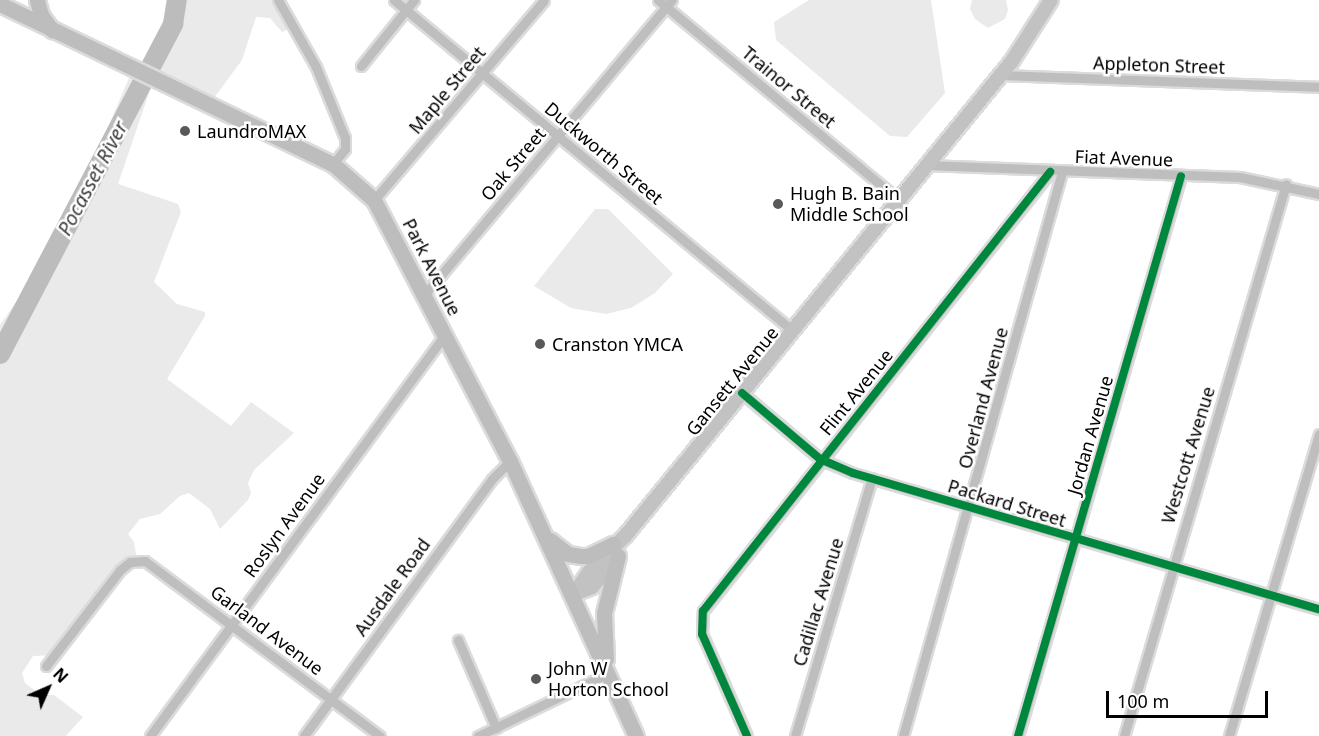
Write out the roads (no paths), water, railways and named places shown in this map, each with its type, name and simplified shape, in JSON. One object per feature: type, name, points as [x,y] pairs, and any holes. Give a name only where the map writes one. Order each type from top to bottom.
[{"type":"main road","points":[[37,0],[52,30]]},
{"type":"main road","name":"Gansett Avenue","points":[[574,594],[619,545],[999,75],[1037,27],[1051,0]]},
{"type":"main road","name":"Park Avenue","points":[[1,2],[52,30],[333,164],[374,200],[510,461],[574,594],[636,736]]},
{"type":"main road","points":[[546,536],[558,549],[580,556],[588,556],[619,545]]},
{"type":"main road","points":[[607,674],[604,613],[619,545]]},
{"type":"street","points":[[278,0],[316,67],[345,138],[345,149],[333,164]]},
{"type":"street","name":"Duckworth Street","points":[[394,0],[793,331]]},
{"type":"street","points":[[361,66],[414,0]]},
{"type":"street","name":"Maple Street","points":[[374,200],[544,0]]},
{"type":"street","name":"Oak Street","points":[[425,294],[558,136],[665,2]]},
{"type":"street","name":"Trainor Street","points":[[665,2],[898,199]]},
{"type":"street","name":"Appleton Street","points":[[999,75],[1319,87]]},
{"type":"street","name":"Fiat Avenue","points":[[926,165],[1050,172],[1240,177],[1286,184],[1319,194]]},
{"type":"street","name":"Flint Avenue","points":[[747,736],[702,634],[704,610],[820,459],[1050,172]]},
{"type":"street","name":"Overland Avenue","points":[[903,736],[1062,172]]},
{"type":"street","name":"Jordan Avenue","points":[[1018,736],[1181,177]]},
{"type":"street","name":"Westcott Avenue","points":[[1124,736],[1171,566],[1286,184]]},
{"type":"street","name":"Roslyn Avenue","points":[[150,736],[445,334]]},
{"type":"street","name":"Packard Street","points":[[742,393],[820,459],[872,478],[969,508],[1319,609]]},
{"type":"street","points":[[1229,736],[1319,434]]},
{"type":"street","name":"Ausdale Road","points":[[304,736],[492,479],[510,461]]},
{"type":"street","name":"Cadillac Avenue","points":[[795,736],[872,478]]},
{"type":"street","name":"Garland Avenue","points":[[46,666],[130,562],[145,561],[158,568],[380,736]]},
{"type":"street","points":[[458,640],[496,728]]},
{"type":"street","points":[[478,736],[607,674]]},
{"type":"waterway","name":"Pocasset River","points":[[0,354],[173,24],[177,0]]},
{"type":"place","name":"LaundroMAX","points":[[185,131]]},
{"type":"place","name":"Hugh B. Bain Middle School","points":[[778,204]]},
{"type":"place","name":"Cranston YMCA","points":[[540,344]]},
{"type":"place","name":"John W Horton School","points":[[536,679]]}]
